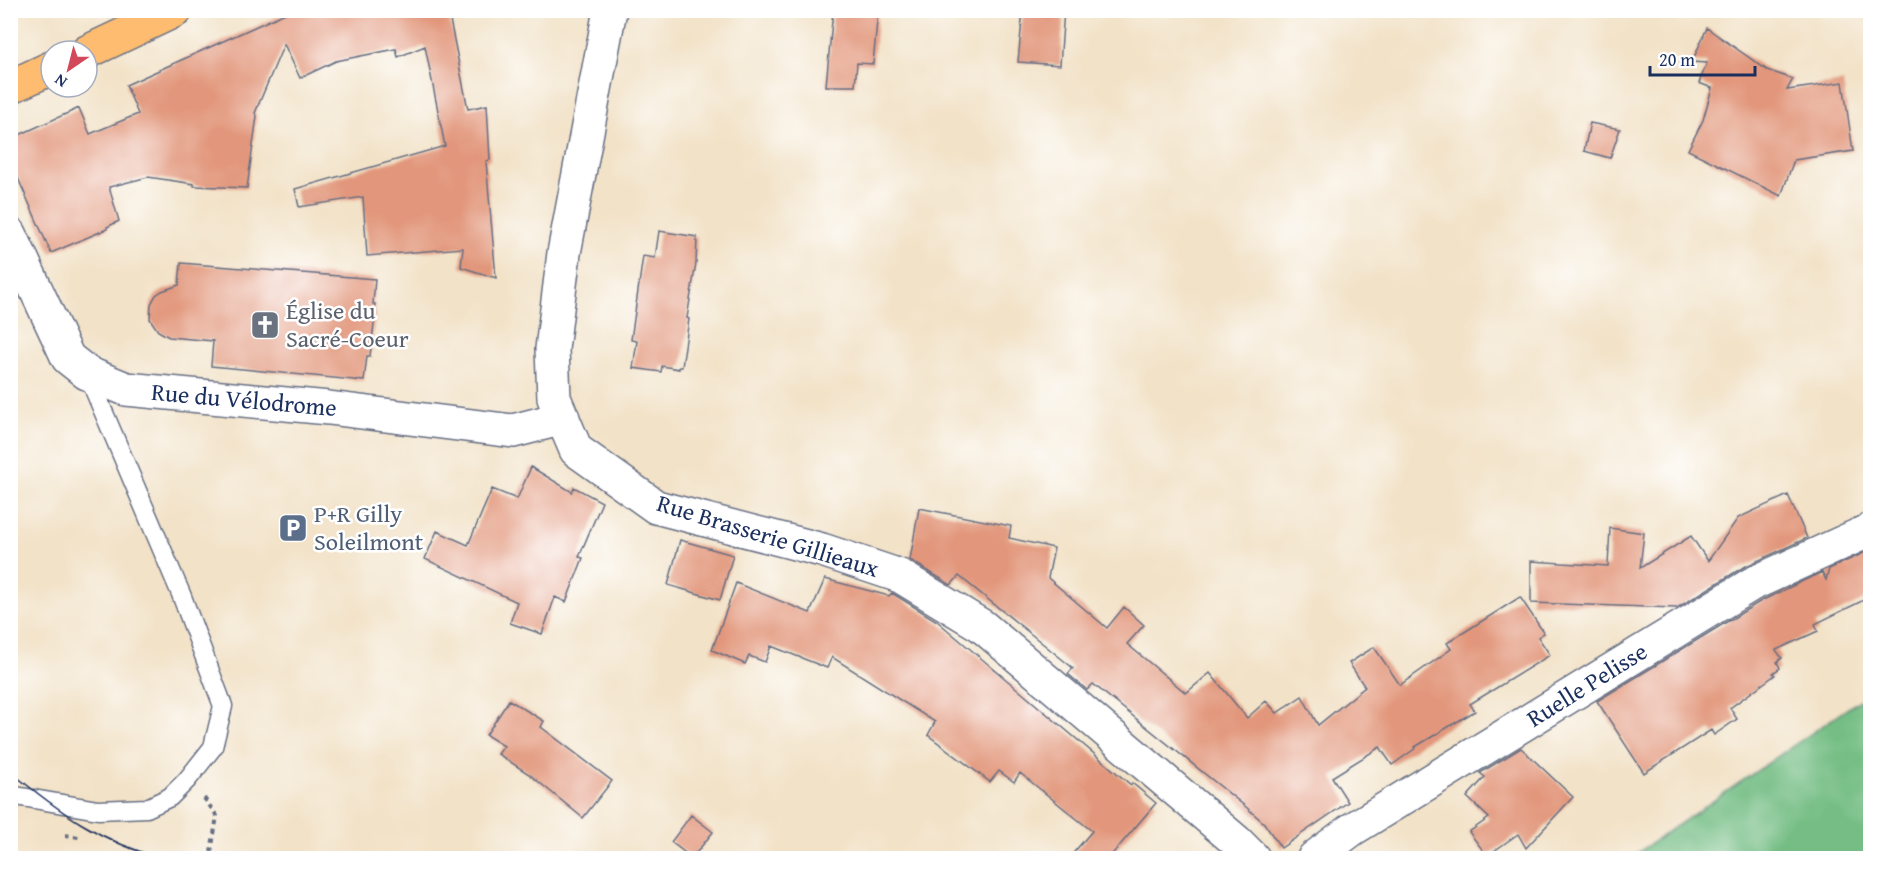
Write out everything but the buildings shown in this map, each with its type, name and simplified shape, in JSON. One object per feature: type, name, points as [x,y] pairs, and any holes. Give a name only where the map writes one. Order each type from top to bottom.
[{"type":"main road","points":[[99,46],[176,10]]},
{"type":"main road","points":[[10,87],[39,74]]},
{"type":"street","name":"Rue Brasserie Gillieaux","points":[[610,10],[564,253],[552,349],[554,398],[576,450],[656,507],[822,550],[900,576],[982,626],[1236,841],[1253,858]]},
{"type":"street","name":"Rue du Vélodrome","points":[[10,234],[68,358],[87,373],[126,389],[329,408],[513,430],[563,418]]},
{"type":"street","name":"Ruelle Pelisse","points":[[1314,858],[1351,830],[1752,584],[1870,530]]},
{"type":"lane","points":[[10,795],[98,810],[147,808],[170,798],[213,747],[223,706],[181,594],[87,373]]},
{"type":"path","points":[[204,798],[217,816],[210,858]]},
{"type":"green space","points":[[1870,693],[1870,858],[1630,858]]},
{"type":"tram line","points":[[10,771],[81,824],[120,844],[162,858]]},
{"type":"tram line","points":[[10,856],[26,858]]},
{"type":"place","name":"Église du Sacré-Coeur","points":[[265,325]]},
{"type":"place","name":"P+R Gilly Soleilmont","points":[[293,528]]}]
